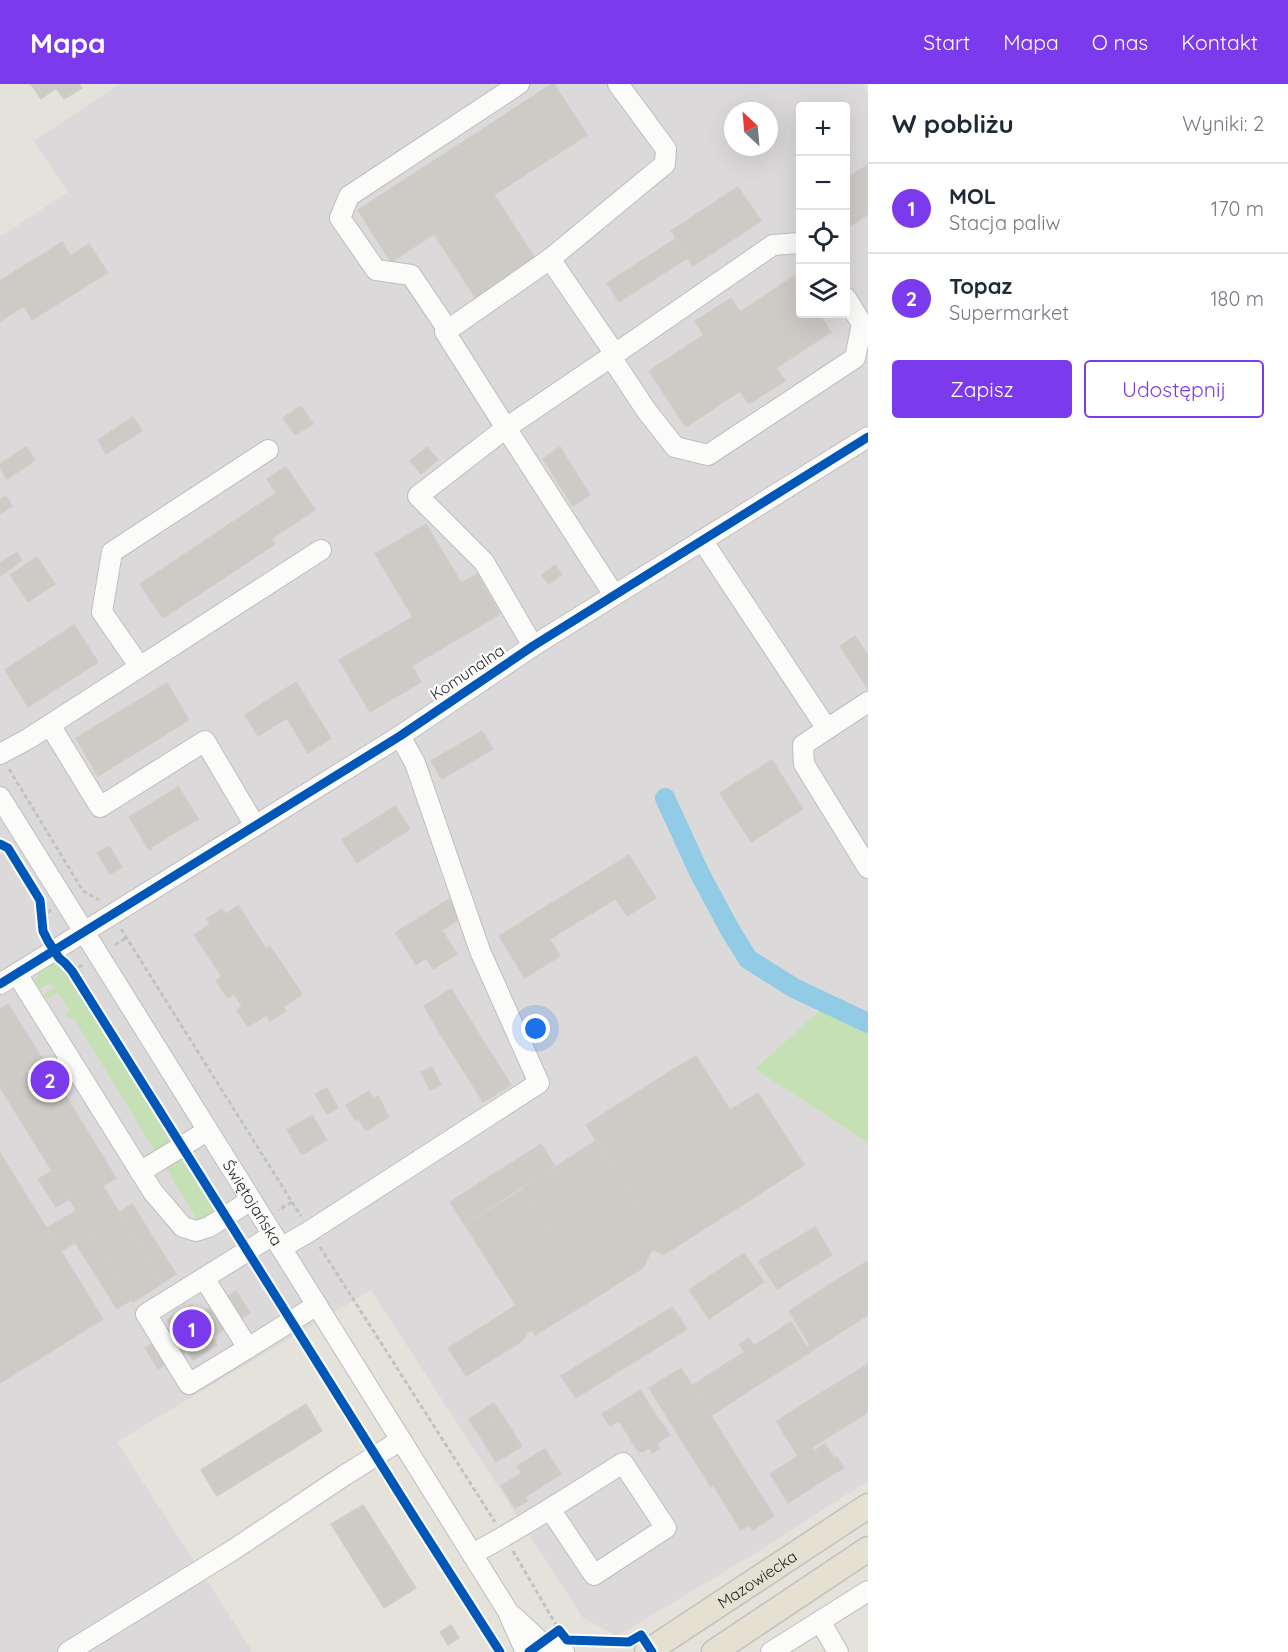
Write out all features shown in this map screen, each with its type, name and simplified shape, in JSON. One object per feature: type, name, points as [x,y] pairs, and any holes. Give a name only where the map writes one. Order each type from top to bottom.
[{"type":"main road","name":"Mazowiecka","points":[[647,1652],[868,1506]]},
{"type":"main road","points":[[714,1652],[868,1549]]},
{"type":"street","points":[[448,330],[411,275],[376,270],[340,218],[349,196],[519,84]]},
{"type":"street","points":[[614,595],[445,332],[550,259],[665,164],[666,149],[618,84]]},
{"type":"street","points":[[533,646],[484,562],[418,496],[506,428],[773,245],[796,243]]},
{"type":"street","points":[[550,259],[646,410],[675,447],[708,455],[862,353],[862,324],[850,304]]},
{"type":"street","name":"Komunalna","points":[[8,979],[400,736],[533,646],[868,436]]},
{"type":"street","points":[[140,667],[102,612],[112,552],[268,450]]},
{"type":"street","points":[[702,540],[827,729]]},
{"type":"street","points":[[3,759],[28,739],[321,550]]},
{"type":"street","points":[[868,702],[803,745],[804,764],[868,868]]},
{"type":"street","points":[[50,725],[100,807],[205,741],[255,826]]},
{"type":"street","points":[[317,1305],[189,1384],[146,1314],[272,1234],[310,1231],[539,1083],[480,951],[415,763],[400,736]]},
{"type":"street","name":"Świętojańska","points":[[0,797],[507,1610],[526,1652]]},
{"type":"street","points":[[8,979],[173,1218],[183,1227],[196,1231],[209,1227],[251,1200]]},
{"type":"street","points":[[140,1172],[207,1131]]},
{"type":"street","points":[[204,1278],[248,1348]]},
{"type":"street","points":[[68,1652],[233,1550],[401,1440]]},
{"type":"street","points":[[472,1554],[623,1464],[666,1528],[594,1575],[550,1509]]},
{"type":"street","points":[[771,1652],[868,1591]]},
{"type":"street","name":"Świętojańska","points":[[507,1610],[542,1643],[564,1652]]},
{"type":"street","points":[[820,1621],[838,1652]]},
{"type":"path","points":[[3,759],[83,891],[106,905]]},
{"type":"path","points":[[126,938],[504,1537],[559,1630]]},
{"type":"path","points":[[272,1234],[292,1202]]},
{"type":"shaded area","points":[[120,84],[862,84],[868,93],[868,1018],[828,1004],[756,1069],[868,1143],[868,1481],[754,1554],[617,1636],[583,1618],[371,1290],[117,1442],[253,1652],[0,1652],[0,237],[68,192],[34,141]]},
{"type":"green space","points":[[56,960],[66,968],[174,1140],[155,1151],[73,1017],[69,1019],[66,1014],[70,1011],[58,993],[47,999],[44,994],[54,988],[51,983],[40,989],[35,981],[38,972]]},
{"type":"green space","points":[[828,1003],[868,1018],[868,1143],[755,1069]]},
{"type":"green space","points":[[184,1155],[219,1210],[213,1218],[198,1221],[165,1167]]},
{"type":"building","points":[[31,84],[79,84],[82,88],[64,99],[56,88],[41,99]]},
{"type":"building","points":[[552,84],[587,135],[494,195],[535,258],[475,297],[434,234],[391,262],[358,210]]},
{"type":"building","points":[[868,165],[868,215],[850,226],[850,210],[850,176]]},
{"type":"building","points":[[738,187],[761,221],[693,266],[671,231]]},
{"type":"building","points":[[675,239],[687,258],[619,302],[607,283]]},
{"type":"building","points":[[62,242],[88,285],[32,320],[24,306],[0,321],[0,281]]},
{"type":"building","points":[[89,244],[108,273],[88,285],[70,256]]},
{"type":"building","points":[[794,276],[796,279],[796,318],[822,318],[831,332],[776,368],[785,381],[749,404],[740,391],[686,427],[649,371],[704,335],[695,321],[731,298],[740,312]]},
{"type":"building","points":[[301,406],[313,424],[295,435],[283,418]]},
{"type":"building","points":[[133,417],[142,431],[106,454],[98,440]]},
{"type":"building","points":[[26,447],[35,460],[7,479],[0,464]]},
{"type":"building","points":[[427,447],[438,460],[421,474],[410,461]]},
{"type":"building","points":[[560,447],[590,495],[573,506],[543,459]]},
{"type":"building","points":[[286,467],[315,510],[271,539],[275,544],[163,618],[140,584],[276,493],[267,479]]},
{"type":"building","points":[[6,496],[12,506],[0,514],[0,500]]},
{"type":"building","points":[[426,524],[461,583],[477,574],[500,614],[412,666],[421,682],[370,712],[339,660],[413,617],[375,554]]},
{"type":"building","points":[[17,552],[22,560],[0,576],[0,563]]},
{"type":"building","points":[[37,557],[55,584],[28,602],[10,575]]},
{"type":"building","points":[[555,565],[562,574],[549,584],[542,575]]},
{"type":"building","points":[[74,625],[98,662],[28,707],[5,670]]},
{"type":"building","points":[[855,636],[868,656],[868,689],[840,646]]},
{"type":"building","points":[[296,682],[331,738],[308,753],[287,718],[258,736],[245,715]]},
{"type":"building","points":[[167,683],[189,720],[98,776],[76,738]]},
{"type":"building","points":[[482,731],[493,749],[442,779],[431,761]]},
{"type":"building","points":[[772,760],[803,809],[751,842],[720,793]]},
{"type":"building","points":[[178,786],[199,820],[149,850],[129,817]]},
{"type":"building","points":[[395,806],[410,829],[357,863],[342,840]]},
{"type":"building","points":[[109,846],[122,867],[110,874],[97,853]]},
{"type":"building","points":[[629,855],[656,898],[627,916],[599,874]]},
{"type":"building","points":[[599,874],[615,899],[550,939],[534,914]]},
{"type":"building","points":[[449,899],[461,918],[408,952],[395,933]]},
{"type":"building","points":[[238,905],[266,949],[270,946],[302,994],[283,1007],[286,1011],[270,1021],[266,1015],[248,1027],[237,1010],[242,1006],[234,994],[228,998],[216,981],[222,977],[194,935],[210,924],[207,919],[222,909],[226,914]]},
{"type":"building","points":[[534,914],[560,956],[525,978],[499,936]]},
{"type":"building","points":[[442,930],[457,954],[433,969],[426,958],[416,965],[408,952]]},
{"type":"building","points":[[451,989],[464,1010],[436,1027],[424,1006]]},
{"type":"building","points":[[8,1004],[43,1060],[0,1087],[0,1009]]},
{"type":"building","points":[[464,1010],[491,1053],[463,1070],[436,1027]]},
{"type":"building","points":[[491,1053],[511,1085],[483,1102],[463,1070]]},
{"type":"building","points":[[696,1056],[730,1110],[758,1093],[804,1165],[750,1200],[669,1072]]},
{"type":"building","points":[[46,1064],[116,1178],[103,1186],[32,1073]]},
{"type":"building","points":[[432,1067],[441,1085],[430,1090],[421,1072]]},
{"type":"building","points":[[26,1071],[29,1076],[33,1073],[163,1283],[133,1302],[0,1087]]},
{"type":"building","points":[[669,1072],[750,1200],[663,1255],[652,1249],[643,1268],[626,1278],[617,1264],[659,1238],[586,1125]]},
{"type":"building","points":[[327,1088],[338,1108],[327,1114],[315,1094]]},
{"type":"building","points":[[369,1091],[373,1099],[378,1096],[389,1117],[366,1131],[358,1118],[355,1120],[346,1105]]},
{"type":"building","points":[[312,1115],[327,1140],[302,1155],[287,1130]]},
{"type":"building","points":[[597,1140],[659,1238],[616,1265],[554,1168]]},
{"type":"building","points":[[541,1144],[555,1166],[464,1224],[450,1202]]},
{"type":"building","points":[[0,1153],[103,1319],[0,1383]]},
{"type":"building","points":[[554,1168],[626,1278],[592,1300],[523,1188]]},
{"type":"building","points":[[52,1171],[70,1199],[56,1207],[38,1179]]},
{"type":"building","points":[[523,1189],[592,1300],[535,1335],[465,1225]]},
{"type":"building","points":[[132,1204],[176,1274],[162,1283],[119,1213]]},
{"type":"building","points":[[77,1210],[90,1233],[61,1251],[47,1228]]},
{"type":"building","points":[[815,1227],[832,1255],[777,1289],[759,1261]]},
{"type":"building","points":[[90,1233],[131,1300],[117,1309],[75,1242]]},
{"type":"building","points":[[744,1253],[764,1282],[709,1319],[689,1290]]},
{"type":"building","points":[[868,1261],[868,1315],[855,1323],[830,1284]]},
{"type":"building","points":[[830,1284],[855,1323],[810,1352],[808,1347],[810,1345],[789,1311]]},
{"type":"building","points":[[236,1291],[250,1313],[212,1337],[198,1315]]},
{"type":"building","points":[[192,1305],[217,1345],[193,1360],[167,1320]]},
{"type":"building","points":[[516,1305],[532,1330],[522,1341],[504,1313]]},
{"type":"building","points":[[672,1307],[687,1329],[576,1398],[561,1376]]},
{"type":"building","points":[[504,1313],[522,1341],[466,1376],[448,1348]]},
{"type":"building","points":[[791,1322],[810,1352],[755,1387],[736,1357],[745,1352],[739,1344],[749,1338],[754,1346]]},
{"type":"building","points":[[174,1330],[187,1351],[158,1369],[145,1348]]},
{"type":"building","points":[[736,1357],[755,1387],[712,1415],[693,1385]]},
{"type":"building","points":[[868,1364],[868,1412],[798,1456],[776,1421]]},
{"type":"building","points":[[681,1368],[774,1516],[753,1530],[750,1525],[741,1530],[649,1388]]},
{"type":"building","points":[[640,1390],[657,1417],[628,1435],[619,1421],[610,1426],[602,1414]]},
{"type":"building","points":[[494,1403],[501,1414],[475,1430],[469,1419]]},
{"type":"building","points":[[306,1404],[322,1431],[217,1496],[201,1470]]},
{"type":"building","points":[[502,1415],[522,1446],[496,1462],[476,1430]]},
{"type":"building","points":[[657,1417],[670,1435],[657,1443],[660,1449],[652,1453],[649,1448],[643,1452],[638,1451],[628,1435]]},
{"type":"building","points":[[825,1444],[844,1468],[830,1476],[814,1451]]},
{"type":"building","points":[[812,1447],[830,1476],[788,1503],[770,1474]]},
{"type":"building","points":[[545,1449],[561,1474],[525,1497],[527,1501],[515,1508],[501,1486],[522,1473],[517,1466]]},
{"type":"building","points":[[363,1505],[416,1588],[384,1608],[331,1524]]},
{"type":"building","points":[[451,1625],[459,1638],[448,1645],[440,1632]]},
{"type":"waterway","points":[[665,798],[699,872],[748,959],[794,988],[868,1023]]},
{"type":"cycle path","points":[[0,984],[400,736],[533,646],[868,437]]},
{"type":"cycle path","points":[[0,844],[8,848],[40,900],[43,931],[48,941],[59,958],[72,971],[500,1652]]},
{"type":"cycle path","points":[[529,1652],[559,1630],[567,1640],[629,1642],[641,1635],[652,1652]]},
{"type":"place","name":"Topaz","points":[[50,1080]]},
{"type":"place","name":"MOL","points":[[192,1329]]}]
